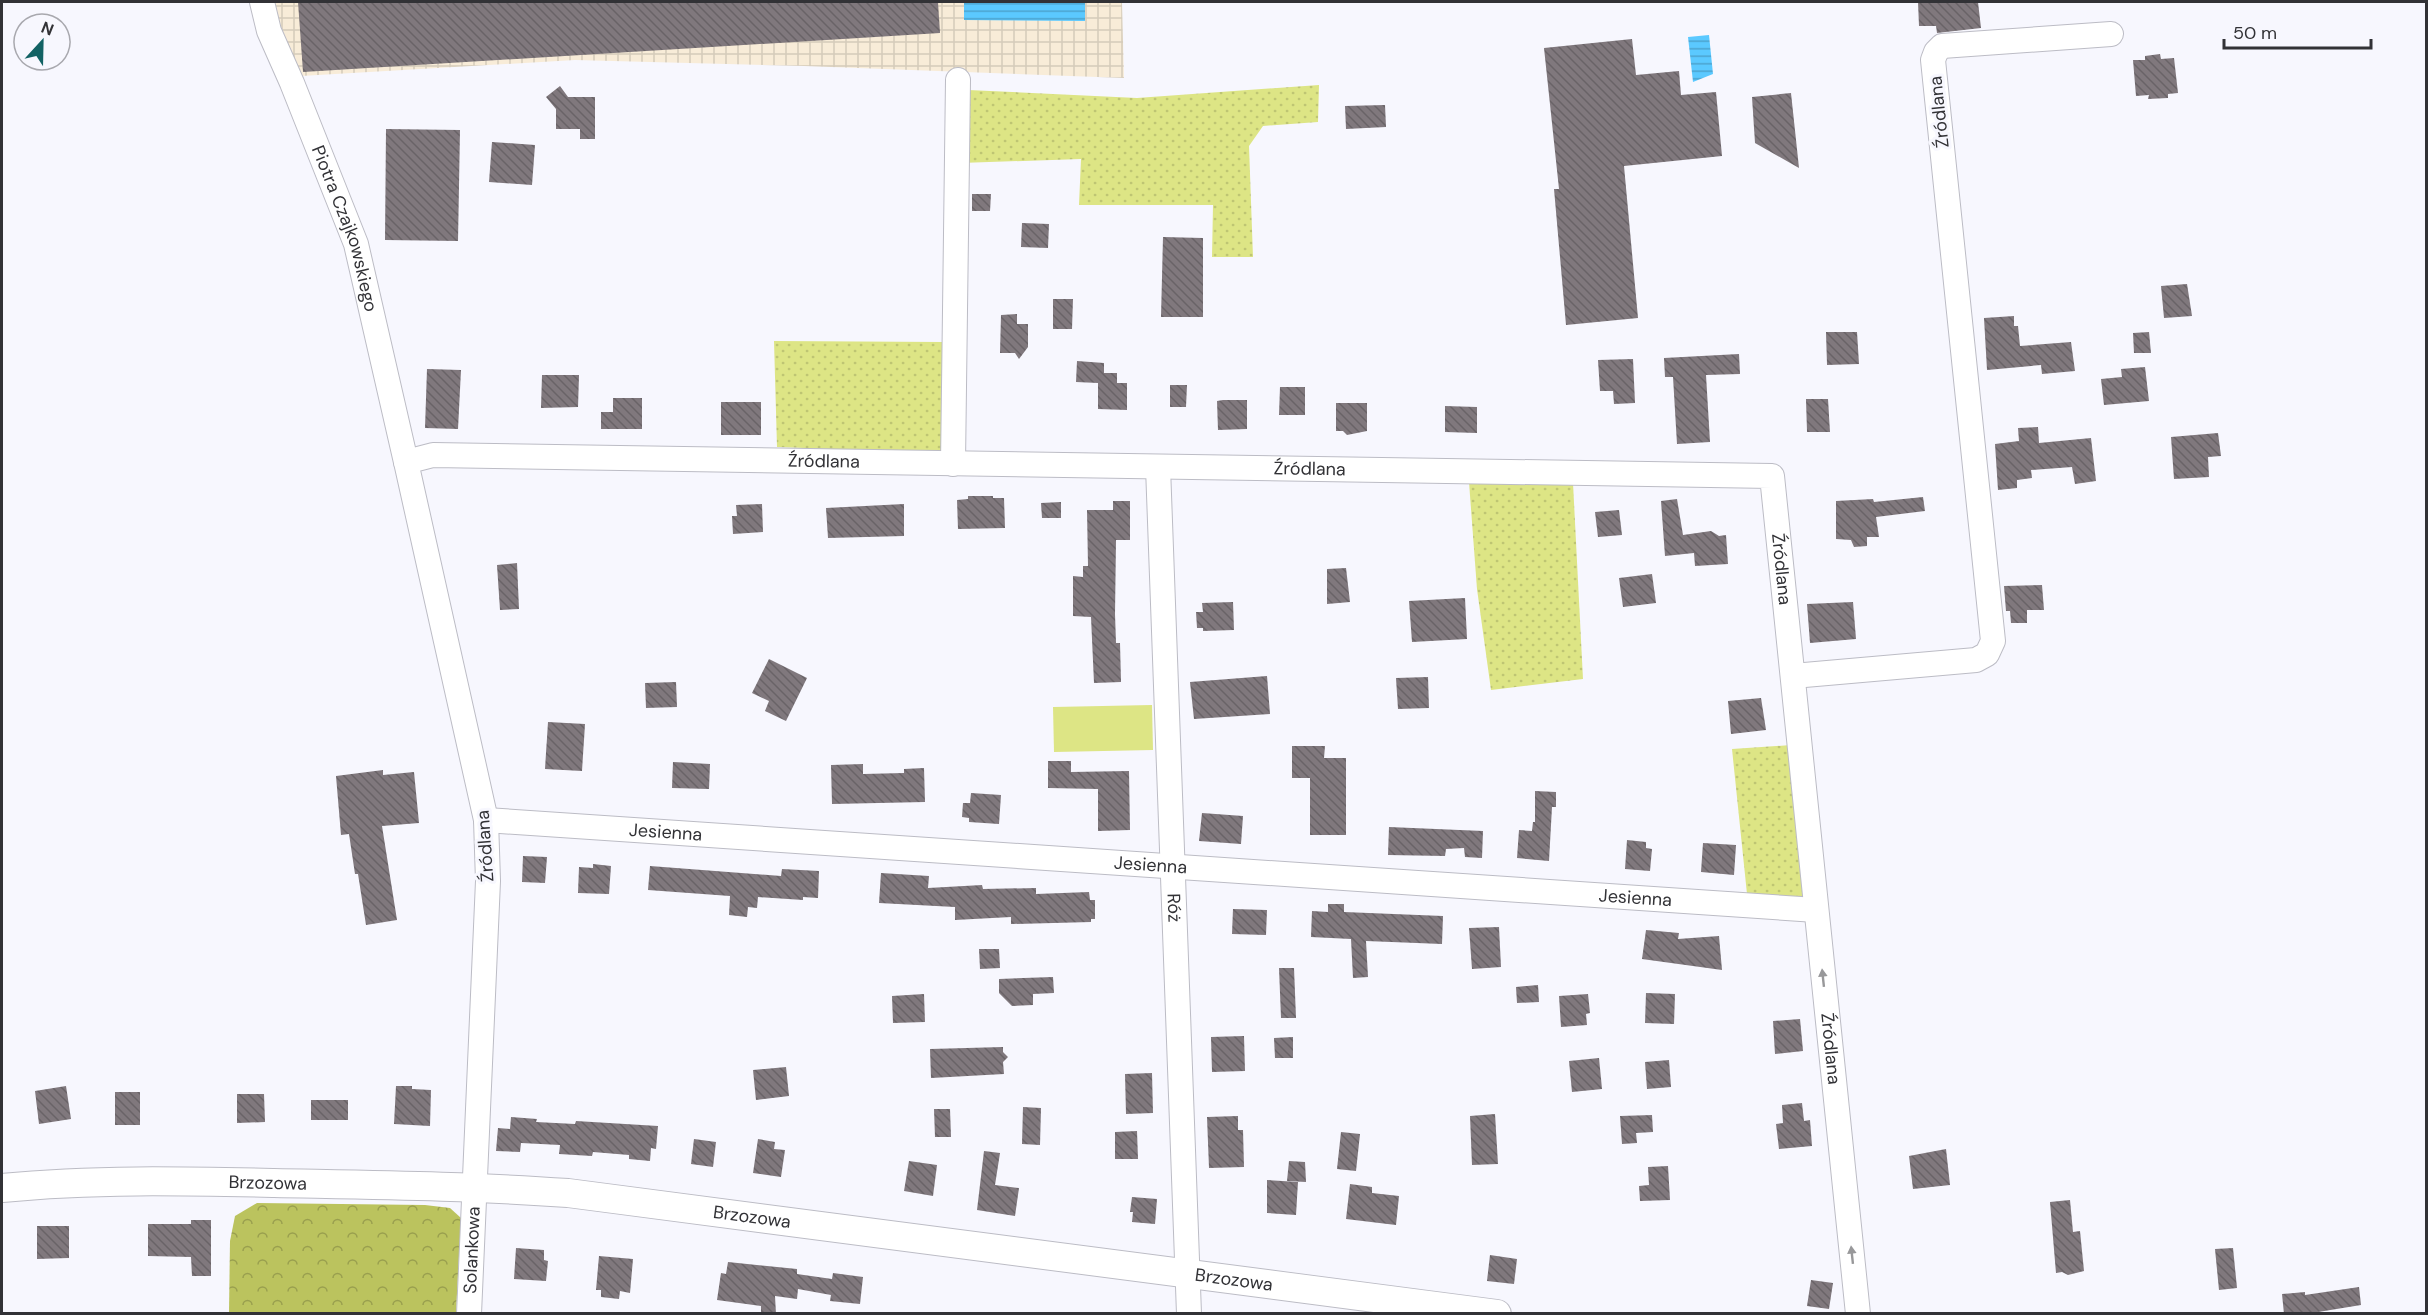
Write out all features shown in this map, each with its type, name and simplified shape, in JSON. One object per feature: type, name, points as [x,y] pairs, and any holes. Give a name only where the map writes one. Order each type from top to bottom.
[{"type":"street","name":"Piotra Czajkowskiego","points":[[262,2],[269,31],[356,244],[406,462]]},
{"type":"street","name":"Źródlana","points":[[1792,676],[1977,660],[1987,654],[1993,641],[1933,60],[1936,52],[1942,46],[2111,34]]},
{"type":"street","points":[[953,464],[958,80]]},
{"type":"street","name":"Źródlana","points":[[474,1186],[488,881],[486,820],[406,462],[433,455],[1772,476],[1858,1314]]},
{"type":"street","name":"Róż","points":[[1158,467],[1189,1314]]},
{"type":"street","name":"Jesienna","points":[[486,820],[1816,910]]},
{"type":"street","name":"Brzozowa","points":[[2,1188],[121,1180],[474,1186],[568,1193],[1497,1314]]},
{"type":"street","name":"Solankowa","points":[[469,1314],[474,1186]]},
{"type":"shaded area","points":[[271,2],[1122,2],[1124,78],[575,60],[301,76]]},
{"type":"green space","points":[[1319,85],[1318,122],[1263,126],[1249,146],[1253,257],[1212,257],[1213,205],[1079,205],[1081,159],[960,163],[968,90],[1137,98]]},
{"type":"green space","points":[[774,341],[943,342],[942,453],[777,447]]},
{"type":"green space","points":[[1469,482],[1573,483],[1583,679],[1491,690],[1477,589]]},
{"type":"green space","points":[[1152,705],[1153,750],[1054,752],[1053,707]]},
{"type":"green space","points":[[1791,745],[1806,897],[1747,894],[1732,749]]},
{"type":"green space","points":[[257,1203],[425,1205],[450,1208],[461,1218],[456,1313],[229,1313],[230,1241],[235,1216]]},
{"type":"water","points":[[964,2],[1085,2],[1085,21],[964,20]]},
{"type":"water","points":[[1709,35],[1713,74],[1693,82],[1688,37]]},
{"type":"building","points":[[298,2],[938,2],[940,33],[303,72]]},
{"type":"building","points":[[1918,2],[1978,2],[1981,28],[1937,33],[1936,26],[1919,26]]},
{"type":"building","points":[[1632,39],[1636,75],[1679,71],[1681,95],[1716,92],[1722,156],[1624,166],[1638,318],[1566,325],[1554,189],[1559,189],[1544,48]]},
{"type":"building","points":[[2160,54],[2161,59],[2174,58],[2178,93],[2168,94],[2168,98],[2148,99],[2149,95],[2136,96],[2133,60],[2145,60],[2145,56]]},
{"type":"building","points":[[560,86],[568,97],[595,97],[595,139],[580,139],[580,129],[556,129],[556,109],[546,97]]},
{"type":"building","points":[[1791,93],[1799,168],[1755,143],[1752,97]]},
{"type":"building","points":[[1385,105],[1386,127],[1346,129],[1345,106]]},
{"type":"building","points":[[386,129],[460,130],[458,241],[385,240]]},
{"type":"building","points":[[492,142],[535,145],[532,185],[489,182]]},
{"type":"building","points":[[972,194],[991,194],[990,211],[972,211]]},
{"type":"building","points":[[1022,223],[1049,224],[1048,248],[1021,247]]},
{"type":"building","points":[[1163,237],[1203,238],[1203,317],[1161,317]]},
{"type":"building","points":[[2187,284],[2192,316],[2164,318],[2161,286]]},
{"type":"building","points":[[1053,299],[1073,299],[1072,329],[1053,329]]},
{"type":"building","points":[[1017,314],[1017,324],[1028,324],[1028,347],[1019,359],[1015,353],[1000,353],[1001,315]]},
{"type":"building","points":[[2014,316],[2014,326],[2018,326],[2020,346],[2071,342],[2075,371],[2042,374],[2041,365],[1987,370],[1984,318]]},
{"type":"building","points":[[1826,332],[1857,332],[1859,364],[1827,365]]},
{"type":"building","points":[[2149,332],[2151,353],[2134,353],[2133,333]]},
{"type":"building","points":[[1739,354],[1740,374],[1706,375],[1710,442],[1677,444],[1673,377],[1665,377],[1664,358]]},
{"type":"building","points":[[1633,359],[1635,403],[1614,404],[1613,391],[1600,391],[1598,360]]},
{"type":"building","points":[[1077,361],[1104,363],[1104,373],[1117,373],[1117,383],[1127,383],[1127,410],[1098,409],[1098,383],[1076,382]]},
{"type":"building","points":[[2145,367],[2149,401],[2104,405],[2101,379],[2122,377],[2121,369]]},
{"type":"building","points":[[427,369],[461,370],[458,429],[425,428]]},
{"type":"building","points":[[542,375],[579,375],[578,407],[541,408]]},
{"type":"building","points":[[1170,385],[1187,385],[1186,407],[1170,407]]},
{"type":"building","points":[[1280,387],[1305,387],[1305,415],[1279,415]]},
{"type":"building","points":[[613,398],[642,398],[642,429],[601,429],[601,412],[613,412]]},
{"type":"building","points":[[1806,399],[1828,399],[1830,432],[1807,432]]},
{"type":"building","points":[[1247,400],[1247,429],[1218,430],[1217,401]]},
{"type":"building","points":[[721,402],[761,402],[761,435],[721,435]]},
{"type":"building","points":[[1336,403],[1367,403],[1367,431],[1347,435],[1343,431],[1336,431]]},
{"type":"building","points":[[1445,406],[1477,407],[1477,433],[1445,432]]},
{"type":"building","points":[[2038,427],[2039,443],[2091,438],[2096,481],[2075,484],[2072,467],[2031,470],[2032,478],[2017,480],[2017,488],[1998,490],[1995,444],[2019,441],[2018,428]]},
{"type":"building","points":[[2218,433],[2221,456],[2208,457],[2209,477],[2174,479],[2171,437]]},
{"type":"building","points":[[968,496],[1004,498],[1005,528],[958,529],[957,500],[968,499]]},
{"type":"building","points":[[1923,497],[1925,511],[1876,517],[1879,537],[1867,537],[1867,546],[1854,547],[1851,540],[1836,539],[1836,501],[1873,499],[1874,502]]},
{"type":"building","points":[[1677,499],[1683,535],[1711,531],[1719,536],[1726,535],[1728,564],[1695,566],[1694,553],[1665,556],[1661,501]]},
{"type":"building","points":[[1113,501],[1130,501],[1130,540],[1116,540],[1116,643],[1120,643],[1121,682],[1094,683],[1091,617],[1073,616],[1073,576],[1083,577],[1083,566],[1088,566],[1087,510],[1113,510]]},
{"type":"building","points":[[1061,502],[1061,518],[1042,518],[1041,503]]},
{"type":"building","points":[[762,504],[763,532],[733,534],[732,516],[737,516],[736,505]]},
{"type":"building","points":[[904,504],[904,536],[828,538],[826,508]]},
{"type":"building","points":[[1619,510],[1622,535],[1598,537],[1595,512]]},
{"type":"building","points":[[517,563],[519,609],[500,610],[497,565]]},
{"type":"building","points":[[1346,568],[1350,602],[1327,604],[1327,569]]},
{"type":"building","points":[[1652,574],[1656,603],[1623,607],[1619,578]]},
{"type":"building","points":[[2042,585],[2044,610],[2027,610],[2027,623],[2011,623],[2010,611],[2006,611],[2004,586]]},
{"type":"building","points":[[1465,598],[1467,639],[1412,642],[1409,601]]},
{"type":"building","points":[[1233,602],[1234,630],[1203,631],[1203,628],[1197,628],[1196,612],[1203,612],[1202,603]]},
{"type":"building","points":[[1853,602],[1856,639],[1810,643],[1807,604]]},
{"type":"building","points":[[769,659],[807,678],[786,721],[765,711],[769,701],[752,693]]},
{"type":"building","points":[[1267,676],[1270,714],[1194,719],[1190,682]]},
{"type":"building","points":[[1428,677],[1429,708],[1398,709],[1396,678]]},
{"type":"building","points":[[676,682],[677,707],[646,708],[645,683]]},
{"type":"building","points":[[1761,698],[1766,730],[1731,734],[1728,701]]},
{"type":"building","points":[[548,722],[585,724],[582,771],[545,769]]},
{"type":"building","points":[[1292,746],[1325,746],[1324,758],[1346,758],[1346,835],[1310,835],[1310,778],[1292,778]]},
{"type":"building","points":[[1048,761],[1071,761],[1071,772],[1129,771],[1130,830],[1098,831],[1098,789],[1048,788]]},
{"type":"building","points":[[673,762],[710,764],[709,789],[672,788]]},
{"type":"building","points":[[863,764],[863,774],[904,773],[904,769],[924,768],[925,802],[832,804],[831,765]]},
{"type":"building","points":[[383,770],[383,775],[414,772],[419,823],[382,826],[397,920],[366,925],[349,834],[341,835],[336,776]]},
{"type":"building","points":[[1535,791],[1556,792],[1556,807],[1552,807],[1549,861],[1517,858],[1519,830],[1532,831],[1533,822],[1535,822]]},
{"type":"building","points":[[971,793],[1001,795],[999,824],[969,822],[969,818],[962,817],[963,803],[970,803]]},
{"type":"building","points":[[1202,813],[1243,816],[1241,844],[1199,841]]},
{"type":"building","points":[[1389,827],[1483,831],[1482,858],[1465,857],[1464,848],[1446,849],[1445,856],[1388,855]]},
{"type":"building","points":[[1627,840],[1646,842],[1646,848],[1652,849],[1650,871],[1625,869]]},
{"type":"building","points":[[1703,843],[1736,845],[1734,875],[1701,872]]},
{"type":"building","points":[[523,856],[547,857],[545,883],[522,882]]},
{"type":"building","points":[[593,864],[611,866],[609,894],[578,893],[579,867],[593,868]]},
{"type":"building","points":[[650,866],[781,876],[782,869],[819,871],[818,898],[803,897],[803,900],[758,897],[757,908],[748,907],[747,917],[729,915],[730,896],[648,890]]},
{"type":"building","points":[[881,873],[929,876],[928,888],[982,885],[983,889],[1036,888],[1036,894],[1089,892],[1090,900],[1095,900],[1095,919],[1091,919],[1091,922],[1011,924],[1011,917],[955,920],[955,907],[879,903]]},
{"type":"building","points":[[1328,904],[1344,904],[1344,912],[1443,916],[1442,944],[1366,941],[1368,977],[1353,978],[1351,939],[1311,937],[1312,911],[1328,912]]},
{"type":"building","points":[[1233,909],[1267,910],[1266,935],[1232,934]]},
{"type":"building","points":[[1499,927],[1501,967],[1472,969],[1469,928]]},
{"type":"building","points":[[1646,930],[1679,933],[1678,939],[1719,936],[1722,970],[1642,959]]},
{"type":"building","points":[[979,949],[999,949],[1000,968],[980,969]]},
{"type":"building","points":[[1279,968],[1294,968],[1296,1018],[1281,1018]]},
{"type":"building","points":[[1053,977],[1054,993],[1033,994],[1033,1005],[1012,1006],[999,993],[999,979]]},
{"type":"building","points":[[1538,985],[1539,1002],[1517,1003],[1516,987]]},
{"type":"building","points":[[1646,993],[1675,994],[1674,1024],[1645,1023]]},
{"type":"building","points":[[924,994],[925,1022],[893,1023],[892,996]]},
{"type":"building","points":[[1588,994],[1590,1013],[1586,1014],[1587,1025],[1561,1027],[1559,996]]},
{"type":"building","points":[[1800,1019],[1803,1051],[1775,1054],[1773,1021]]},
{"type":"building","points":[[1244,1036],[1245,1071],[1212,1072],[1211,1037]]},
{"type":"building","points":[[1293,1037],[1293,1058],[1275,1058],[1274,1038]]},
{"type":"building","points":[[1003,1047],[1003,1052],[1008,1057],[1003,1062],[1004,1074],[931,1078],[930,1049]]},
{"type":"building","points":[[1599,1058],[1602,1089],[1572,1092],[1569,1061]]},
{"type":"building","points":[[1669,1060],[1671,1087],[1647,1089],[1645,1062]]},
{"type":"building","points":[[786,1067],[789,1096],[756,1100],[753,1070]]},
{"type":"building","points":[[1152,1073],[1153,1113],[1126,1114],[1125,1074]]},
{"type":"building","points":[[66,1086],[71,1119],[39,1124],[35,1091]]},
{"type":"building","points":[[396,1086],[412,1086],[412,1089],[431,1090],[430,1126],[394,1124]]},
{"type":"building","points":[[115,1092],[140,1092],[140,1125],[115,1125]]},
{"type":"building","points":[[237,1094],[264,1094],[265,1122],[237,1123]]},
{"type":"building","points":[[311,1100],[348,1100],[348,1120],[311,1120]]},
{"type":"building","points":[[1802,1103],[1804,1121],[1810,1120],[1812,1146],[1779,1149],[1776,1124],[1783,1123],[1782,1105]]},
{"type":"building","points":[[1023,1107],[1041,1108],[1040,1145],[1022,1144]]},
{"type":"building","points":[[934,1109],[950,1109],[951,1137],[935,1137]]},
{"type":"building","points":[[1495,1114],[1498,1164],[1472,1165],[1470,1116]]},
{"type":"building","points":[[1652,1115],[1653,1132],[1636,1133],[1637,1143],[1622,1144],[1620,1116]]},
{"type":"building","points":[[1238,1116],[1238,1130],[1243,1130],[1244,1167],[1209,1168],[1207,1117]]},
{"type":"building","points":[[511,1117],[537,1119],[536,1122],[575,1124],[576,1121],[658,1126],[656,1149],[651,1148],[650,1161],[629,1159],[629,1155],[593,1152],[592,1156],[559,1154],[560,1145],[521,1143],[520,1152],[496,1151],[498,1128],[510,1129]]},
{"type":"building","points":[[1137,1131],[1138,1159],[1115,1159],[1115,1132]]},
{"type":"building","points":[[1341,1132],[1360,1134],[1356,1171],[1337,1169]]},
{"type":"building","points":[[694,1139],[716,1142],[713,1167],[691,1164]]},
{"type":"building","points":[[758,1139],[775,1142],[774,1149],[785,1150],[781,1177],[753,1173]]},
{"type":"building","points":[[1946,1149],[1950,1185],[1913,1189],[1909,1156]]},
{"type":"building","points":[[984,1151],[1000,1153],[995,1185],[1019,1188],[1015,1216],[977,1210]]},
{"type":"building","points":[[909,1161],[937,1165],[933,1196],[904,1191]]},
{"type":"building","points":[[1289,1161],[1305,1162],[1306,1182],[1287,1181]]},
{"type":"building","points":[[1668,1166],[1670,1200],[1640,1201],[1639,1186],[1649,1185],[1648,1167]]},
{"type":"building","points":[[1267,1180],[1298,1182],[1296,1215],[1267,1213]]},
{"type":"building","points":[[1350,1184],[1372,1187],[1372,1193],[1399,1196],[1396,1225],[1346,1219]]},
{"type":"building","points":[[1132,1197],[1157,1199],[1155,1224],[1132,1222],[1133,1212],[1130,1212]]},
{"type":"building","points":[[2070,1200],[2073,1232],[2080,1231],[2084,1271],[2068,1275],[2062,1272],[2056,1273],[2050,1202]]},
{"type":"building","points":[[191,1220],[211,1220],[211,1276],[192,1276],[191,1257],[148,1256],[148,1224],[191,1224]]},
{"type":"building","points":[[37,1226],[69,1226],[69,1258],[37,1259]]},
{"type":"building","points":[[516,1248],[544,1250],[544,1260],[548,1261],[546,1281],[514,1279]]},
{"type":"building","points":[[2233,1248],[2237,1288],[2219,1290],[2215,1249]]},
{"type":"building","points":[[1490,1255],[1517,1259],[1514,1284],[1487,1281]]},
{"type":"building","points":[[599,1256],[633,1259],[630,1293],[620,1291],[619,1299],[601,1297],[601,1290],[596,1290]]},
{"type":"building","points":[[728,1262],[797,1269],[797,1274],[832,1279],[833,1273],[863,1277],[860,1304],[830,1301],[831,1295],[798,1289],[797,1299],[775,1296],[776,1314],[761,1314],[761,1306],[717,1300],[721,1273],[726,1274]]},
{"type":"building","points":[[1811,1280],[1833,1283],[1829,1309],[1807,1306]]},
{"type":"building","points":[[2359,1287],[2361,1305],[2306,1314],[2284,1314],[2282,1294],[2305,1292],[2305,1295]]}]
